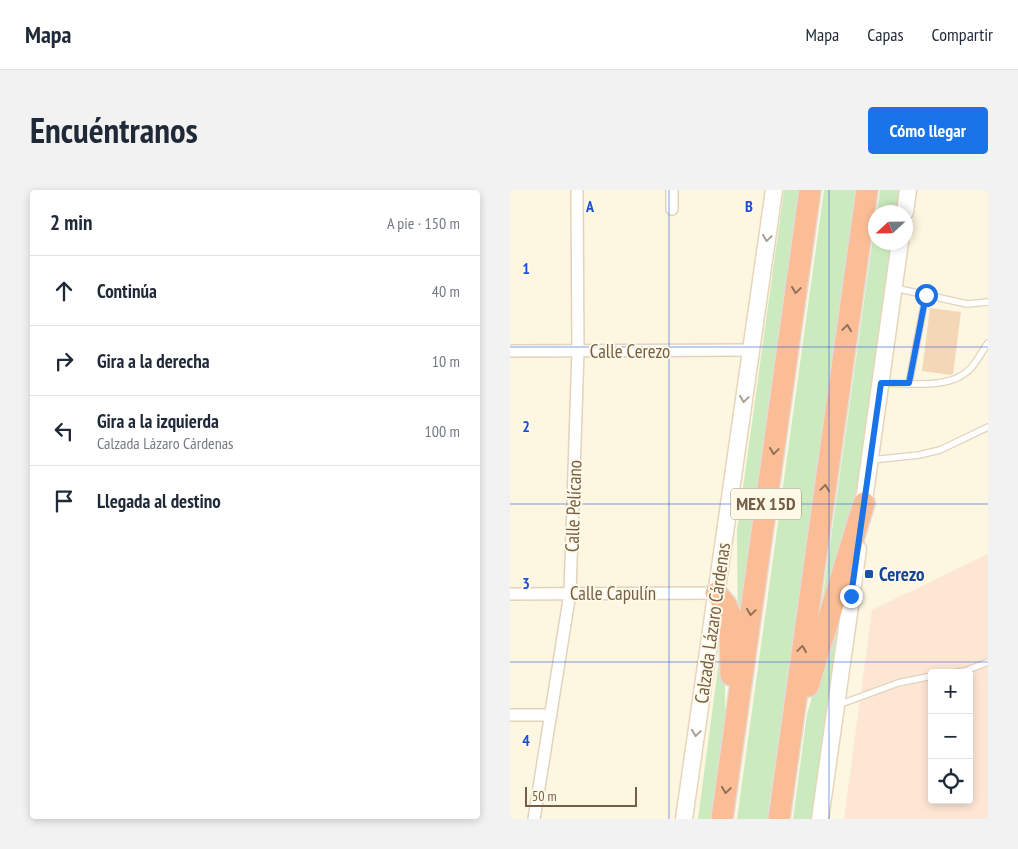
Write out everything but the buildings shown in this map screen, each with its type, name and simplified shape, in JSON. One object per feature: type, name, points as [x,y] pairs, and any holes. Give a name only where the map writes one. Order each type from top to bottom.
[{"type":"highway","name":"Calzada Lázaro Cárdenas","points":[[722,819],[810,190]]},
{"type":"highway","name":"MEX 15D","points":[[779,819],[866,190]]},
{"type":"highway","points":[[789,748],[864,503]]},
{"type":"highway","points":[[716,593],[726,605],[730,614],[732,753]]},
{"type":"main road","name":"Calzada Lázaro Cárdenas","points":[[684,819],[774,190]]},
{"type":"main road","points":[[905,205],[908,190]]},
{"type":"main road","points":[[820,819],[899,250]]},
{"type":"street","name":"Calle Pelícano","points":[[534,819],[570,594],[578,351],[577,190]]},
{"type":"street","points":[[672,190],[672,209]]},
{"type":"street","name":"Calle Cerezo","points":[[510,351],[751,350]]},
{"type":"street","name":"Calle Capulín","points":[[510,594],[716,593]]},
{"type":"street","points":[[510,715],[551,715]]},
{"type":"lane","points":[[894,288],[967,304],[988,302]]},
{"type":"lane","points":[[909,383],[926,295]]},
{"type":"lane","points":[[881,383],[942,383],[958,378],[970,369],[988,343]]},
{"type":"lane","points":[[870,461],[940,450],[988,427]]},
{"type":"lane","points":[[970,669],[988,662]]},
{"type":"lane","points":[[836,706],[898,682],[928,677]]},
{"type":"shaded area","points":[[988,554],[988,819],[844,819],[872,610]]},
{"type":"green space","points":[[784,190],[805,190],[738,669],[737,531]]},
{"type":"green space","points":[[824,190],[856,190],[767,819],[737,819]]},
{"type":"green space","points":[[880,190],[902,190],[899,205],[878,205]]},
{"type":"green space","points":[[871,250],[893,250],[858,504],[819,624]]},
{"type":"green space","points":[[843,594],[813,819],[793,819],[807,714]]},
{"type":"green space","points":[[725,614],[725,752],[715,819],[698,819]]},
{"type":"place","name":"Cerezo","points":[[869,574]]},
{"type":"route","points":[[851,596],[881,383],[909,383],[926,295]]}]
